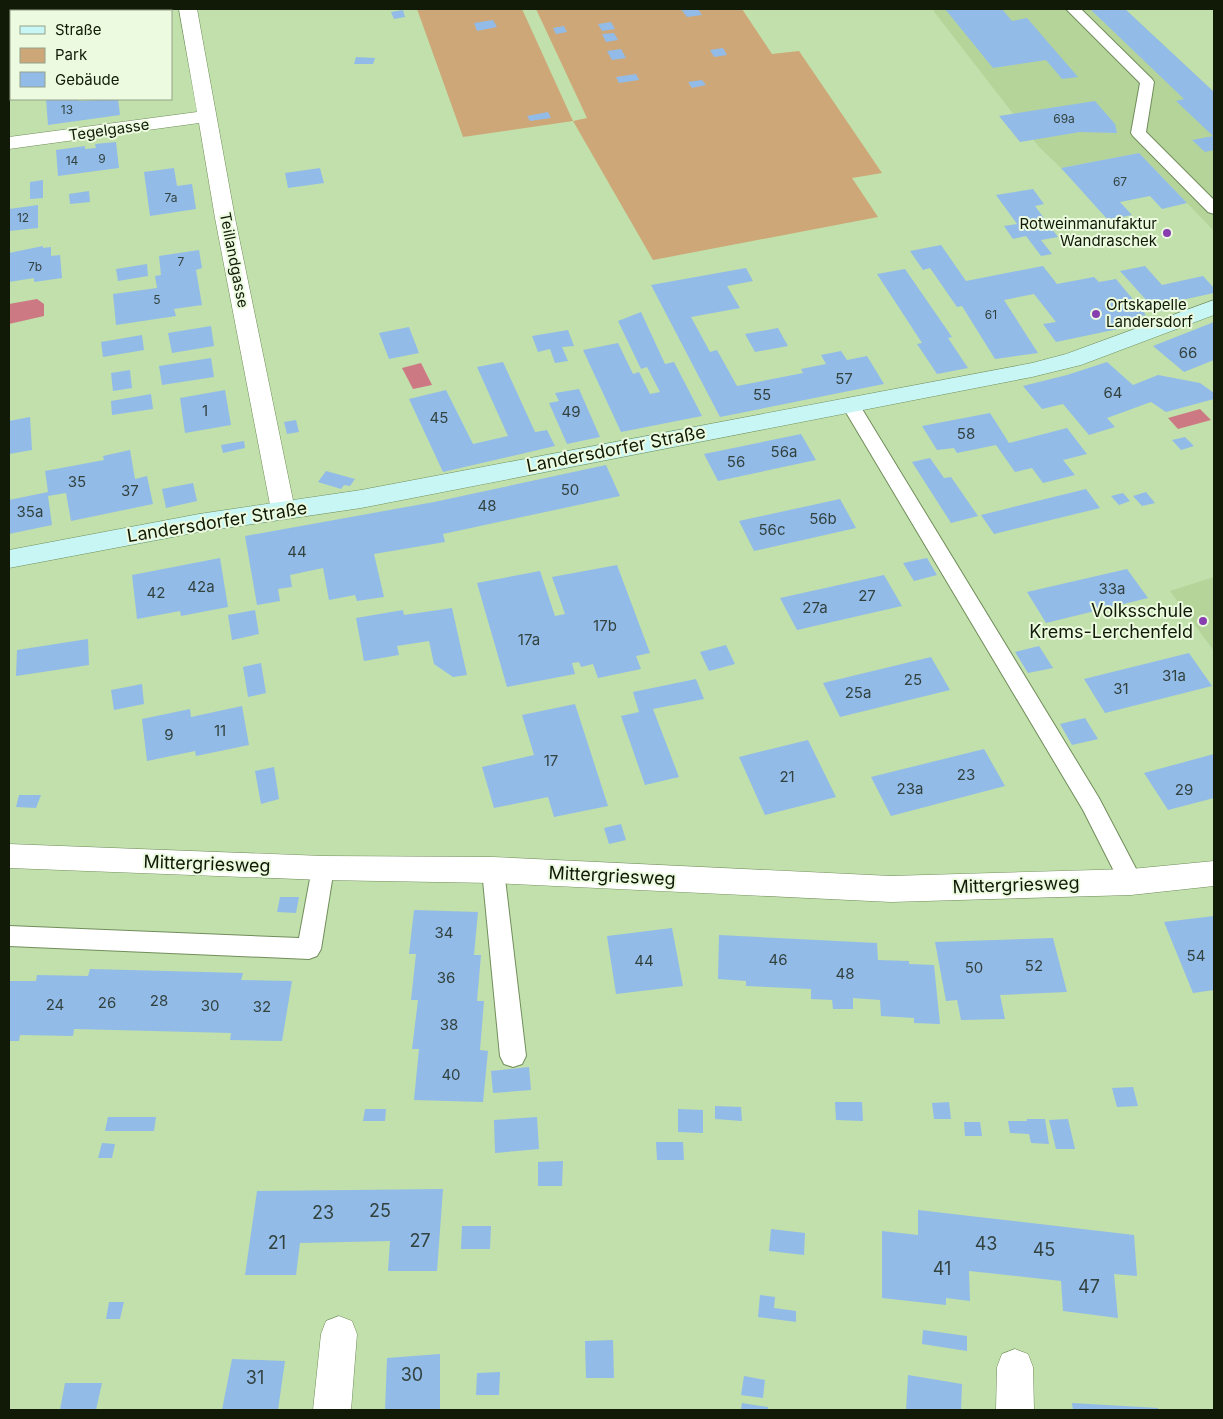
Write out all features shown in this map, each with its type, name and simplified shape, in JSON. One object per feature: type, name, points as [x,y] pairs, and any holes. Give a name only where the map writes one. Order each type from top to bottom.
[{"type":"main road","name":"Landersdorfer Straße","points":[[9,559],[199,522],[361,499],[1032,370],[1073,360],[1214,307]]},
{"type":"street","name":"Teillandgasse","points":[[188,9],[225,218],[283,510]]},
{"type":"street","name":"Tegelgasse","points":[[9,143],[208,116]]},
{"type":"street","name":"Mittergriesweg","points":[[9,856],[323,868],[493,870],[891,889],[1131,882],[1214,874]]},
{"type":"street","points":[[332,1410],[339,1334]]},
{"type":"street","points":[[1015,1367],[1016,1410]]},
{"type":"lane","points":[[1073,9],[1148,82],[1138,133],[1214,209]]},
{"type":"lane","points":[[850,404],[1091,804],[1131,882]]},
{"type":"lane","points":[[9,936],[309,949],[323,868]]},
{"type":"lane","points":[[493,870],[513,1056]]},
{"type":"shaded area","points":[[932,9],[1125,9],[1214,92],[1214,231],[1139,153],[1061,168],[1039,147]]},
{"type":"shaded area","points":[[37,299],[44,304],[44,316],[9,324],[9,304]]},
{"type":"shaded area","points":[[421,363],[432,385],[413,389],[402,368]]},
{"type":"shaded area","points":[[1200,409],[1211,420],[1178,429],[1168,418]]},
{"type":"shaded area","name":"Volksschule Krems-Lerchenfeld","points":[[1214,577],[1214,651],[1170,591]]},
{"type":"green space","points":[[417,9],[522,9],[573,121],[463,137]]},
{"type":"green space","points":[[536,9],[742,9],[772,54],[799,51],[882,173],[852,178],[878,217],[653,260],[573,121],[587,118]]},
{"type":"building","points":[[75,9],[160,10],[76,10]]},
{"type":"building","points":[[681,9],[698,9],[702,15],[687,17]]},
{"type":"building","points":[[945,9],[1002,9],[1012,21],[1027,18],[1078,77],[1062,79],[1046,60],[993,68]]},
{"type":"building","points":[[1090,9],[1125,9],[1214,92],[1214,150],[1205,152],[1192,140],[1213,136],[1176,101],[1184,99]]},
{"type":"building","points":[[403,10],[405,17],[394,19],[391,12]]},
{"type":"building","points":[[493,20],[497,27],[477,31],[474,23]]},
{"type":"building","points":[[611,22],[615,29],[602,31],[598,24]]},
{"type":"building","points":[[564,26],[567,32],[556,34],[553,28]]},
{"type":"building","points":[[614,33],[618,40],[606,42],[602,34]]},
{"type":"building","points":[[723,48],[727,55],[714,57],[710,50]]},
{"type":"building","points":[[621,49],[626,58],[612,60],[607,51]]},
{"type":"building","points":[[356,57],[375,58],[373,64],[354,64]]},
{"type":"building","points":[[636,74],[639,80],[619,83],[616,77]]},
{"type":"building","points":[[702,80],[706,85],[692,88],[688,82]]},
{"type":"building","points":[[46,100],[118,100],[120,115],[48,125]]},
{"type":"building","points":[[1095,101],[1115,124],[1117,133],[1080,132],[1020,142],[999,116]]},
{"type":"building","points":[[548,112],[551,118],[530,121],[527,116]]},
{"type":"building","points":[[116,142],[119,168],[58,176],[56,150],[85,146],[85,149],[96,148],[95,144]]},
{"type":"building","points":[[1139,153],[1187,203],[1162,209],[1150,196],[1120,202],[1132,215],[1108,220],[1061,168]]},
{"type":"building","points":[[174,168],[177,186],[192,184],[196,209],[150,216],[144,172]]},
{"type":"building","points":[[320,168],[324,183],[288,188],[285,173]]},
{"type":"building","points":[[43,180],[43,198],[30,199],[30,182]]},
{"type":"building","points":[[1033,189],[1044,204],[1035,206],[1058,237],[1041,240],[1052,254],[1041,256],[1026,236],[1013,239],[1004,226],[1017,224],[996,195]]},
{"type":"building","points":[[89,191],[90,202],[70,204],[69,194]]},
{"type":"building","points":[[38,205],[38,228],[9,231],[9,209]]},
{"type":"building","points":[[941,245],[966,281],[1043,266],[1057,284],[1094,277],[1099,282],[1116,279],[1146,315],[1117,321],[1123,328],[1056,342],[1043,324],[1056,322],[1034,294],[1004,300],[1038,353],[995,359],[962,306],[957,307],[930,268],[923,270],[910,251]]},
{"type":"building","points":[[43,246],[43,248],[51,247],[51,256],[60,255],[62,278],[34,282],[34,278],[9,282],[9,253]]},
{"type":"building","points":[[199,250],[202,268],[196,270],[202,305],[174,309],[176,316],[116,325],[113,294],[157,288],[155,276],[161,275],[159,256]]},
{"type":"building","points":[[147,264],[148,276],[118,281],[116,269]]},
{"type":"building","points":[[1145,266],[1162,285],[1203,276],[1214,288],[1214,293],[1177,301],[1182,306],[1157,312],[1120,271]]},
{"type":"building","points":[[746,268],[753,281],[727,286],[740,308],[691,317],[710,352],[717,350],[737,386],[803,373],[801,369],[826,364],[821,355],[841,351],[847,360],[867,356],[884,384],[720,417],[651,285]]},
{"type":"building","points":[[905,269],[952,337],[948,338],[968,368],[937,374],[917,344],[922,343],[877,274]]},
{"type":"building","points":[[641,312],[665,364],[674,362],[702,416],[621,432],[583,350],[618,343],[633,374],[639,372],[650,394],[660,392],[647,367],[641,369],[618,321]]},
{"type":"building","points":[[1214,322],[1214,360],[1184,372],[1153,346]]},
{"type":"building","points":[[211,326],[214,346],[172,353],[168,333]]},
{"type":"building","points":[[409,327],[419,353],[389,359],[379,333]]},
{"type":"building","points":[[778,328],[788,346],[755,352],[745,334]]},
{"type":"building","points":[[568,330],[574,346],[562,347],[568,361],[555,363],[550,349],[538,352],[532,336]]},
{"type":"building","points":[[142,335],[144,350],[103,357],[101,342]]},
{"type":"building","points":[[211,358],[214,377],[162,385],[159,366]]},
{"type":"building","points":[[503,362],[535,432],[547,430],[555,446],[443,472],[409,399],[446,390],[473,444],[508,436],[477,367]]},
{"type":"building","points":[[1107,362],[1133,385],[1158,375],[1200,383],[1214,393],[1214,399],[1166,412],[1151,402],[1107,418],[1115,427],[1089,435],[1063,404],[1042,409],[1023,386],[1067,375]]},
{"type":"building","points":[[130,370],[132,388],[113,391],[111,373]]},
{"type":"building","points":[[579,389],[600,437],[567,444],[549,403],[559,401],[555,393]]},
{"type":"building","points":[[225,390],[231,425],[185,433],[180,398]]},
{"type":"building","points":[[151,394],[153,409],[112,415],[111,401]]},
{"type":"building","points":[[990,413],[1009,443],[1067,428],[1087,454],[1063,460],[1075,475],[1043,483],[1032,468],[1015,472],[996,445],[957,453],[954,448],[937,450],[922,426]]},
{"type":"building","points":[[30,417],[32,450],[9,454],[9,421]]},
{"type":"building","points":[[296,420],[299,432],[287,434],[284,422]]},
{"type":"building","points":[[801,434],[816,460],[718,481],[704,454]]},
{"type":"building","points":[[1185,437],[1194,446],[1181,450],[1172,440]]},
{"type":"building","points":[[244,441],[245,448],[223,453],[221,445]]},
{"type":"building","points":[[130,450],[135,479],[147,476],[153,504],[71,521],[66,493],[48,496],[52,525],[9,534],[9,500],[48,492],[45,471],[104,460],[103,456]]},
{"type":"building","points":[[930,458],[944,478],[951,477],[978,516],[951,523],[912,462]]},
{"type":"building","points":[[606,465],[620,496],[443,534],[445,542],[374,554],[384,597],[357,601],[355,595],[329,600],[323,568],[290,575],[292,587],[278,589],[280,601],[257,605],[245,536],[434,502]]},
{"type":"building","points":[[326,471],[355,479],[350,486],[344,485],[341,489],[318,482]]},
{"type":"building","points":[[193,483],[197,501],[166,508],[162,489]]},
{"type":"building","points":[[1086,489],[1100,508],[994,534],[981,515]]},
{"type":"building","points":[[1146,492],[1155,503],[1142,506],[1133,496]]},
{"type":"building","points":[[1123,493],[1130,501],[1119,505],[1111,496]]},
{"type":"building","points":[[840,499],[856,528],[754,551],[739,521]]},
{"type":"building","points":[[220,558],[228,607],[181,616],[180,611],[137,619],[132,575]]},
{"type":"building","points":[[927,558],[937,575],[914,581],[903,563]]},
{"type":"building","points":[[617,565],[650,653],[636,656],[641,669],[598,678],[593,664],[581,667],[579,662],[572,663],[575,674],[507,687],[477,583],[540,571],[555,616],[565,614],[552,577]]},
{"type":"building","points":[[1127,569],[1148,598],[1046,623],[1027,592]]},
{"type":"building","points":[[884,575],[902,606],[797,630],[780,598]]},
{"type":"building","points":[[452,608],[467,675],[453,677],[434,664],[429,641],[397,646],[399,655],[364,661],[356,618],[403,610],[404,615]]},
{"type":"building","points":[[255,610],[259,634],[232,640],[228,615]]},
{"type":"building","points":[[88,639],[89,665],[16,676],[17,650]]},
{"type":"building","points":[[726,645],[735,664],[709,671],[700,652]]},
{"type":"building","points":[[1039,646],[1053,668],[1028,673],[1015,652]]},
{"type":"building","points":[[1189,653],[1212,686],[1105,713],[1084,679]]},
{"type":"building","points":[[931,657],[950,690],[840,717],[823,683]]},
{"type":"building","points":[[261,663],[266,693],[248,697],[243,667]]},
{"type":"building","points":[[696,679],[704,699],[653,709],[679,777],[645,785],[621,716],[639,712],[633,692]]},
{"type":"building","points":[[142,684],[144,704],[114,710],[111,690]]},
{"type":"building","points":[[575,704],[608,806],[554,817],[548,797],[494,808],[482,767],[534,755],[522,715]]},
{"type":"building","points":[[242,706],[249,745],[196,756],[195,751],[147,761],[142,719],[190,709],[191,717]]},
{"type":"building","points":[[1085,718],[1098,739],[1072,745],[1060,724]]},
{"type":"building","points":[[808,740],[836,797],[765,815],[739,757]]},
{"type":"building","points":[[984,749],[1005,786],[891,816],[871,777]]},
{"type":"building","points":[[1214,754],[1214,798],[1168,810],[1144,773]]},
{"type":"building","points":[[274,767],[279,799],[261,804],[255,771]]},
{"type":"building","points":[[19,795],[41,795],[36,808],[16,807]]},
{"type":"building","points":[[621,824],[626,840],[609,844],[604,828]]},
{"type":"building","points":[[280,897],[299,897],[296,913],[277,912]]},
{"type":"building","points":[[414,910],[478,912],[474,955],[481,955],[477,1001],[484,1001],[480,1050],[488,1051],[483,1102],[414,1100],[419,1049],[412,1049],[418,1000],[411,1000],[416,954],[409,954]]},
{"type":"building","points":[[1214,916],[1214,990],[1193,993],[1164,922]]},
{"type":"building","points":[[672,928],[683,986],[616,994],[607,936]]},
{"type":"building","points":[[719,935],[877,943],[878,960],[909,961],[909,964],[934,965],[940,1024],[914,1023],[914,1018],[881,1016],[880,1000],[853,998],[853,1009],[833,1009],[832,1000],[811,999],[811,989],[746,986],[746,981],[718,979]]},
{"type":"building","points":[[1053,938],[1067,992],[1000,995],[1005,1019],[961,1020],[957,1000],[946,1001],[935,942]]},
{"type":"building","points":[[90,969],[243,973],[241,980],[292,981],[282,1041],[230,1040],[231,1033],[74,1029],[73,1036],[20,1035],[19,1041],[9,1041],[9,981],[36,981],[37,975],[88,976]]},
{"type":"building","points":[[529,1067],[531,1090],[493,1093],[491,1071]]},
{"type":"building","points":[[1133,1087],[1138,1106],[1117,1107],[1112,1088]]},
{"type":"building","points":[[835,1102],[862,1102],[863,1121],[836,1120]]},
{"type":"building","points":[[949,1102],[951,1119],[934,1119],[932,1103]]},
{"type":"building","points":[[715,1106],[741,1107],[742,1121],[715,1119]]},
{"type":"building","points":[[365,1109],[386,1109],[385,1121],[363,1121]]},
{"type":"building","points":[[678,1109],[703,1110],[703,1133],[678,1132]]},
{"type":"building","points":[[108,1117],[156,1117],[154,1131],[105,1131]]},
{"type":"building","points":[[537,1117],[539,1149],[495,1153],[494,1120]]},
{"type":"building","points":[[1027,1119],[1045,1119],[1049,1144],[1031,1143],[1029,1134],[1010,1133],[1008,1121],[1027,1121]]},
{"type":"building","points":[[1068,1119],[1075,1149],[1056,1149],[1049,1120]]},
{"type":"building","points":[[964,1122],[980,1122],[982,1136],[965,1136]]},
{"type":"building","points":[[656,1142],[683,1142],[684,1160],[657,1160]]},
{"type":"building","points":[[102,1143],[115,1144],[112,1158],[98,1158]]},
{"type":"building","points":[[563,1161],[562,1186],[538,1186],[538,1162]]},
{"type":"building","points":[[443,1189],[437,1271],[388,1271],[390,1241],[300,1243],[296,1275],[245,1275],[257,1191]]},
{"type":"building","points":[[918,1210],[1134,1235],[1137,1276],[1114,1274],[1118,1318],[1063,1311],[1061,1281],[969,1271],[970,1301],[946,1298],[946,1305],[882,1298],[882,1231],[918,1235]]},
{"type":"building","points":[[462,1226],[491,1226],[490,1249],[461,1249]]},
{"type":"building","points":[[771,1229],[805,1233],[804,1255],[769,1251]]},
{"type":"building","points":[[760,1295],[775,1297],[774,1308],[796,1311],[796,1322],[758,1317]]},
{"type":"building","points":[[109,1302],[124,1302],[120,1319],[106,1319]]},
{"type":"building","points":[[923,1330],[967,1336],[967,1351],[922,1344]]},
{"type":"building","points":[[613,1340],[614,1378],[586,1378],[585,1341]]},
{"type":"building","points":[[440,1354],[440,1410],[385,1410],[387,1358]]},
{"type":"building","points":[[232,1359],[285,1361],[278,1410],[222,1410]]},
{"type":"building","points":[[500,1372],[499,1395],[476,1395],[477,1373]]},
{"type":"building","points":[[908,1375],[962,1384],[961,1410],[906,1410]]},
{"type":"building","points":[[744,1376],[765,1380],[763,1398],[741,1395]]},
{"type":"building","points":[[65,1383],[102,1383],[96,1410],[60,1410]]},
{"type":"building","points":[[742,1403],[768,1407],[768,1410],[741,1410]]},
{"type":"building","points":[[1072,1403],[1158,1408],[1158,1410],[1073,1410]]},
{"type":"place","name":"Rotweinmanufaktur Wandraschek","points":[[1167,233]]},
{"type":"place","name":"Ortskapelle Landersdorf","points":[[1096,314]]},
{"type":"place","name":"Volksschule Krems-Lerchenfeld","points":[[1203,621]]}]
